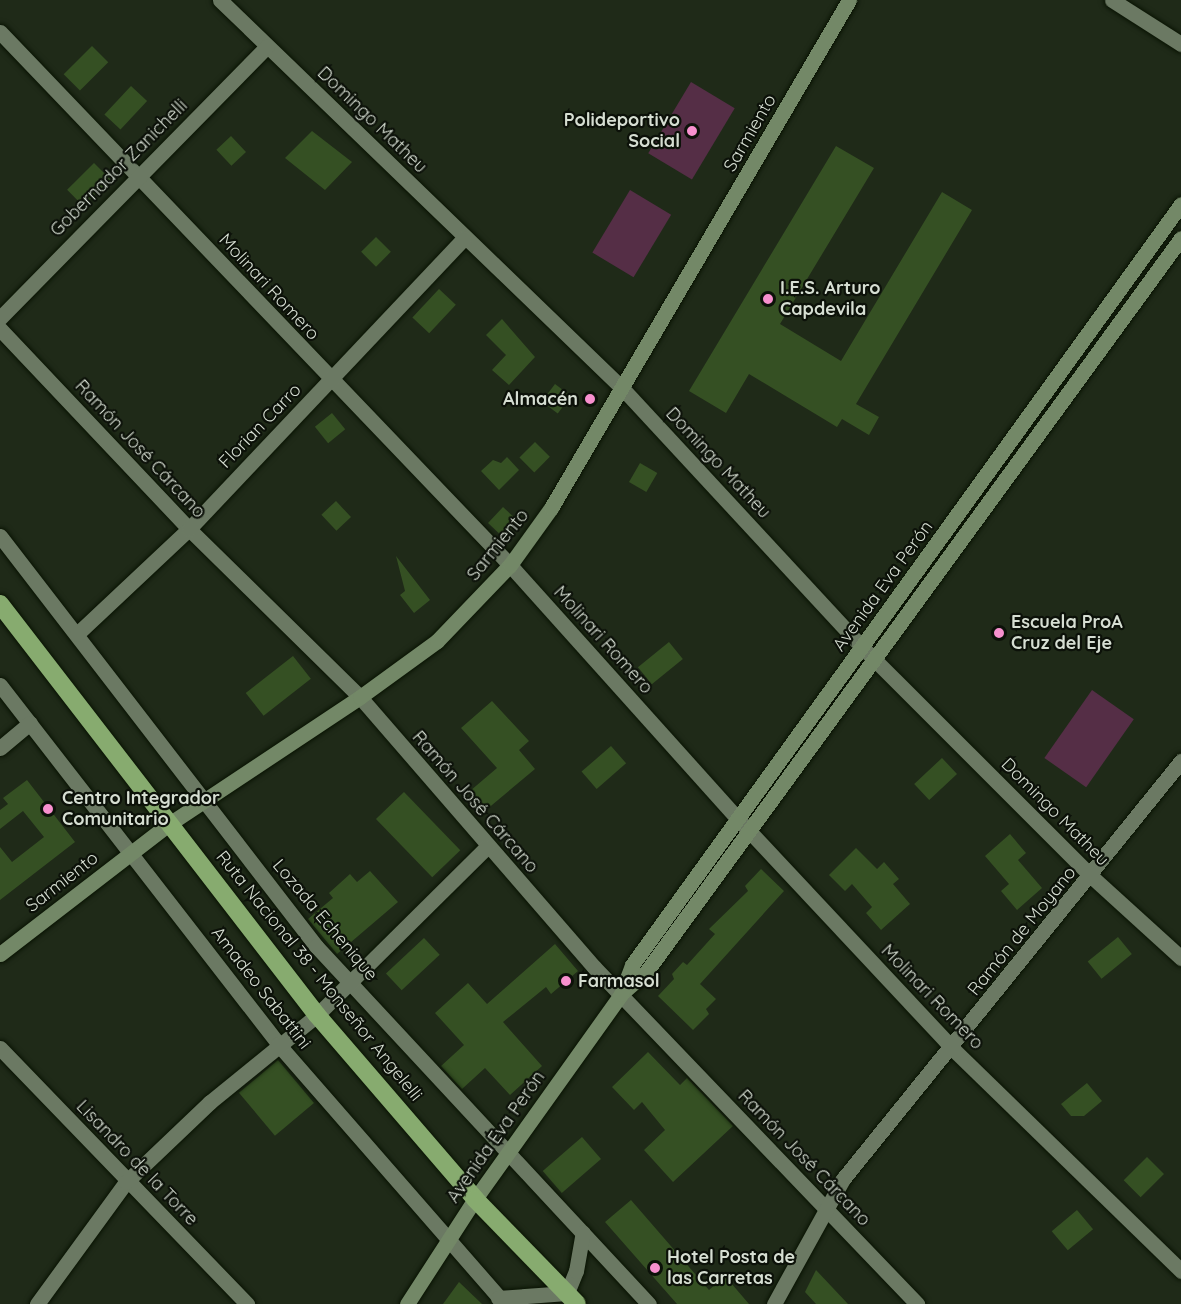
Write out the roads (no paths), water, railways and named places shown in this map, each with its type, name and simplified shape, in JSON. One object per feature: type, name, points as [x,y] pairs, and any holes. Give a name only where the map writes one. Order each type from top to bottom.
[{"type":"highway","name":"Ruta Nacional 38 - Monseñor Angelelli","points":[[0,604],[317,1015],[475,1199],[572,1298]]},
{"type":"main road","name":"Sarmiento","points":[[0,954],[169,824],[360,697],[437,641],[510,565],[551,508],[623,389],[849,0]]},
{"type":"main road","name":"Avenida Eva Perón","points":[[744,825],[862,647],[1181,204]]},
{"type":"main road","name":"Avenida Eva Perón","points":[[407,1304],[475,1199],[621,994],[632,965],[876,660],[1181,238]]},
{"type":"street","name":"Domingo Matheu","points":[[220,0],[623,389],[862,647],[1091,876],[1181,958]]},
{"type":"street","points":[[1112,0],[1181,44]]},
{"type":"street","name":"Molinari Romero","points":[[0,32],[330,381],[510,565],[744,825],[952,1048],[1181,1271]]},
{"type":"street","name":"Gobernador Zanichelli","points":[[0,318],[267,46]]},
{"type":"street","name":"Florian Carro","points":[[77,634],[189,529],[464,238]]},
{"type":"street","name":"Ramón José Cárcano","points":[[0,329],[189,529],[360,697],[487,847],[621,994],[917,1304]]},
{"type":"street","name":"Lozada Echenique","points":[[0,536],[203,801],[350,983],[649,1304]]},
{"type":"street","name":"Amadeo Sabattini","points":[[0,685],[132,852],[278,1044],[450,1237],[502,1301]]},
{"type":"street","points":[[0,748],[30,723]]},
{"type":"street","name":"Ramón de Moyano","points":[[774,1304],[825,1207],[843,1179],[952,1048],[1181,761]]},
{"type":"street","points":[[37,1304],[126,1182],[278,1044],[317,1015],[487,847]]},
{"type":"street","name":"Lisandro de la Torre","points":[[0,1048],[126,1182],[247,1304]]},
{"type":"street","points":[[502,1301],[572,1298],[583,1233]]},
{"type":"place","name":"Polideportivo Social","points":[[692,131]]},
{"type":"place","name":"I.E.S. Arturo Capdevila","points":[[768,299]]},
{"type":"place","name":"Almacén","points":[[590,399]]},
{"type":"place","name":"Escuela ProA Cruz del Eje","points":[[999,633]]},
{"type":"place","name":"Centro Integrador Comunitario","points":[[48,809]]},
{"type":"place","name":"Farmasol","points":[[566,981]]},
{"type":"place","name":"Hotel Posta de las Carretas","points":[[655,1268]]}]
